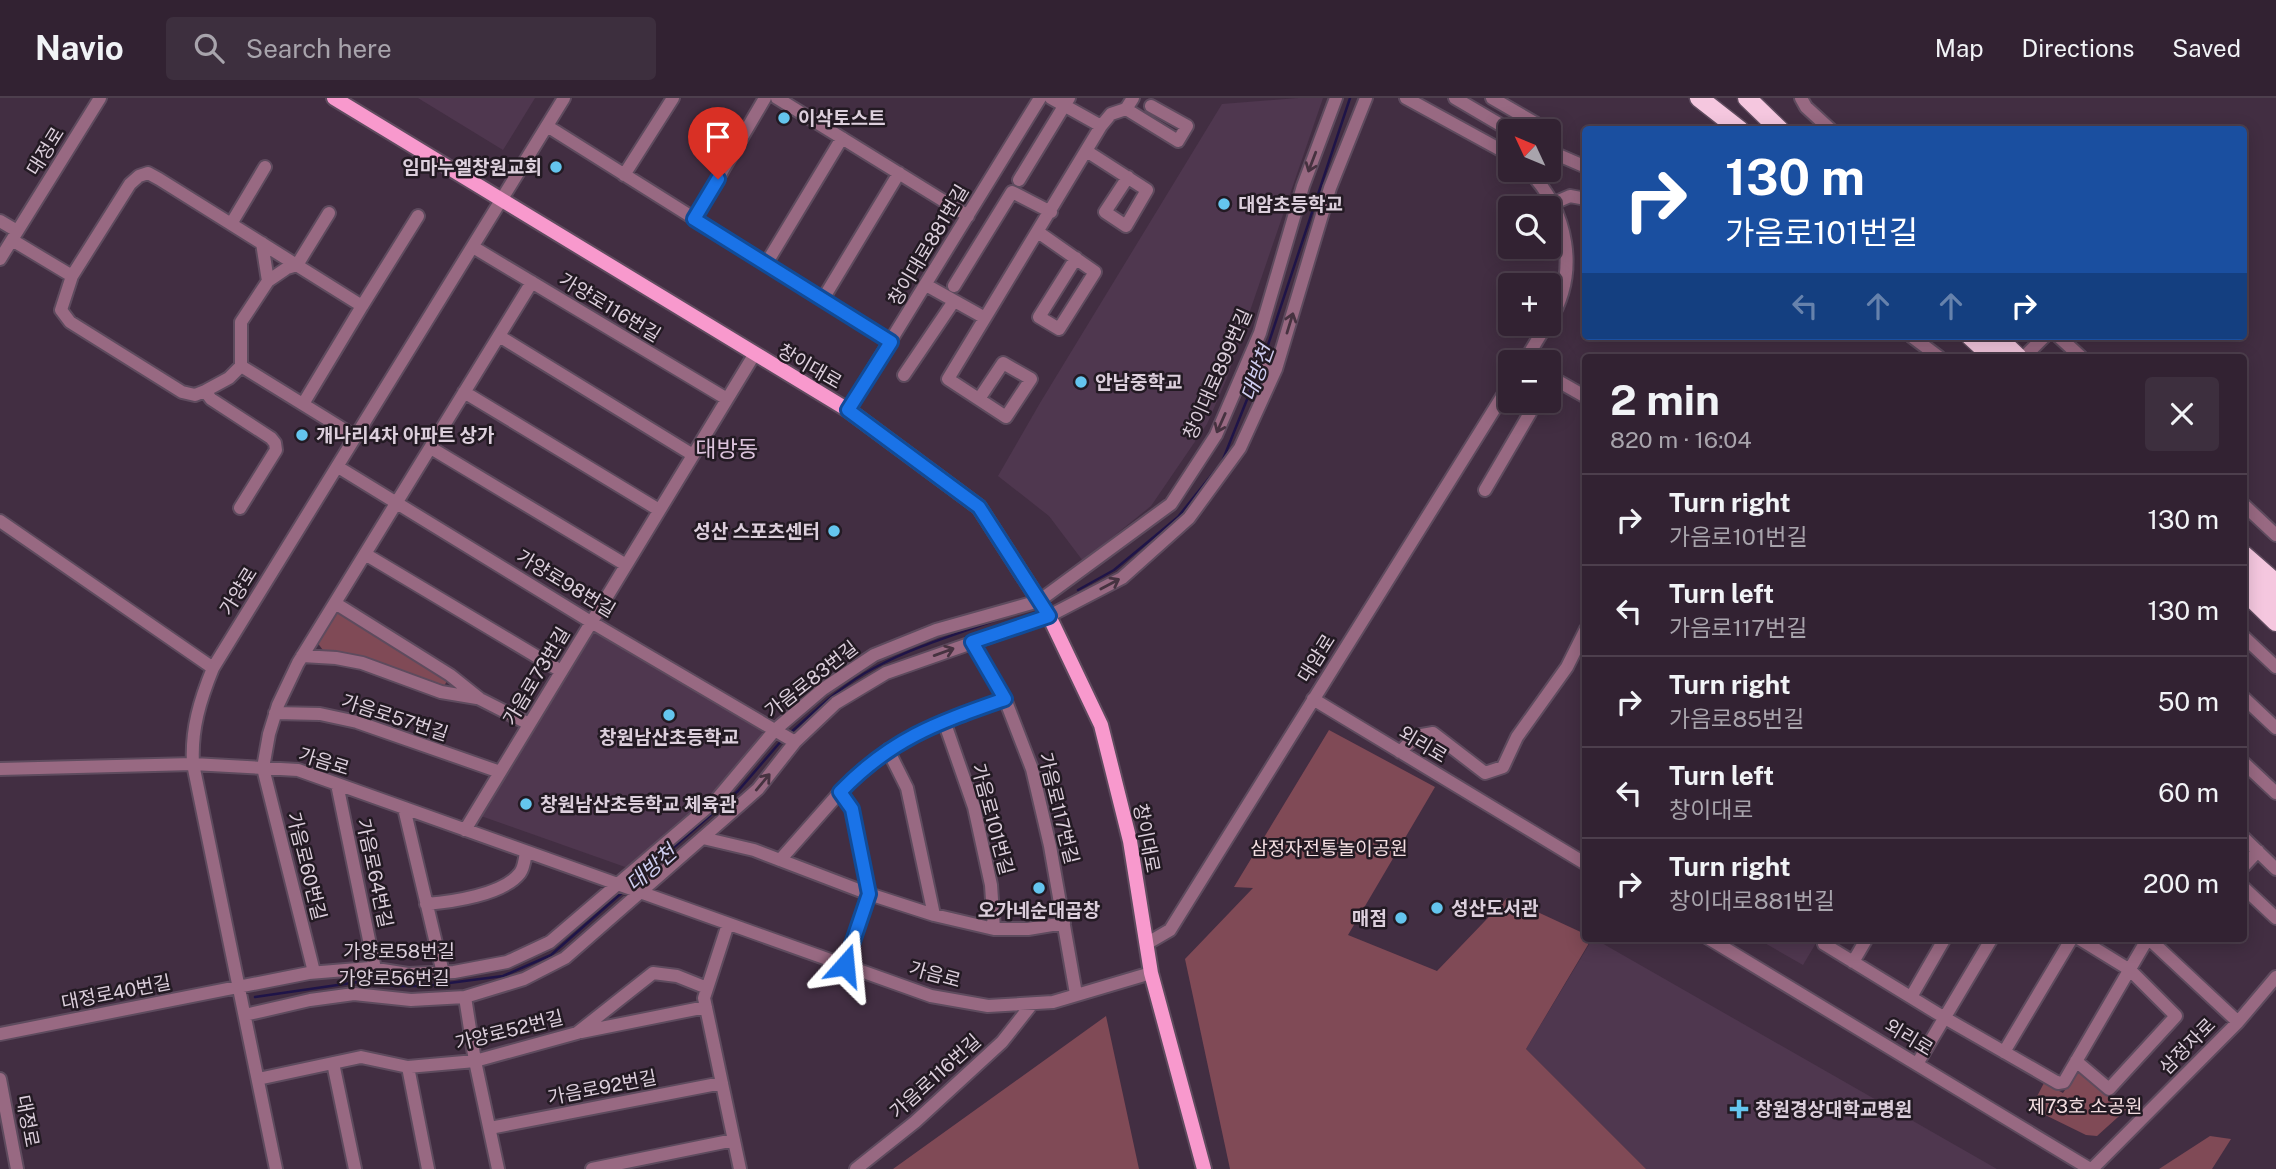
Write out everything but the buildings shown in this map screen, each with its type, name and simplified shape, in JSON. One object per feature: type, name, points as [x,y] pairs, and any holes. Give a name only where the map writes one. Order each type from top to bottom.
[{"type":"highway","points":[[1699,98],[1735,126]]},
{"type":"highway","points":[[1717,98],[1746,126]]},
{"type":"highway","points":[[1747,98],[1776,126]]},
{"type":"highway","points":[[1766,98],[1784,126]]},
{"type":"highway","points":[[1974,340],[1990,354]]},
{"type":"highway","points":[[2000,340],[2015,354]]},
{"type":"highway","points":[[2247,558],[2276,583]]},
{"type":"highway","points":[[2247,576],[2276,603]]},
{"type":"highway","points":[[2247,594],[2276,622]]},
{"type":"main road","name":"창이대로","points":[[334,98],[848,410],[979,507],[1049,616],[1101,725],[1130,841],[1151,973],[1204,1169]]},
{"type":"street","name":"대정로","points":[[0,260],[100,98]]},
{"type":"street","name":"가양로","points":[[276,1169],[193,764],[192,733],[199,706],[213,668],[564,98]]},
{"type":"street","points":[[624,175],[673,98]]},
{"type":"street","points":[[694,219],[765,98]]},
{"type":"street","points":[[777,98],[968,216]]},
{"type":"street","name":"창이대로881번길","points":[[848,410],[1040,98]]},
{"type":"street","points":[[1051,98],[1067,102],[1101,126]]},
{"type":"street","name":"창이대로899번길","points":[[1039,601],[1171,504],[1216,435],[1260,333],[1303,186],[1336,98]]},
{"type":"street","name":"가양로56번길","points":[[245,1015],[310,1000],[354,994],[411,1000],[465,998],[524,979],[565,958],[638,891],[703,838],[758,789],[795,742],[836,703],[886,673],[1049,616],[1122,578],[1189,518],[1240,448],[1276,369],[1330,188],[1366,98]]},
{"type":"street","points":[[1406,98],[1498,148]]},
{"type":"street","points":[[1455,98],[1498,123]]},
{"type":"street","points":[[1492,98],[1528,119]]},
{"type":"street","points":[[1801,98],[1827,126]]},
{"type":"street","points":[[1019,180],[1067,102]]},
{"type":"street","points":[[979,399],[1003,363],[1031,379],[1006,417],[948,379],[1088,152],[1101,126],[1111,114],[1130,104],[1178,141],[1187,126],[1151,106]]},
{"type":"street","points":[[547,127],[891,342]]},
{"type":"street","points":[[766,264],[842,138]]},
{"type":"street","points":[[1088,152],[1128,177]]},
{"type":"street","points":[[1561,156],[1582,165]]},
{"type":"street","points":[[230,224],[265,167]]},
{"type":"street","points":[[329,213],[298,265],[287,268],[268,281],[241,322],[241,366],[229,378],[195,395],[182,392],[70,322],[61,310],[72,276],[130,184],[139,176],[148,173],[298,265],[362,306]]},
{"type":"street","points":[[822,299],[899,173]]},
{"type":"street","points":[[1537,182],[1548,196]]},
{"type":"street","points":[[954,286],[1012,192],[1051,212]]},
{"type":"street","points":[[1561,200],[1570,196],[1582,198]]},
{"type":"street","points":[[303,404],[418,216]]},
{"type":"street","points":[[0,221],[15,236],[72,276]]},
{"type":"street","points":[[1561,230],[1568,257],[1561,290]]},
{"type":"street","points":[[1038,232],[1076,258],[1095,272],[1059,329],[1039,317],[1076,258]]},
{"type":"street","points":[[262,243],[268,281]]},
{"type":"street","name":"가양로116번길","points":[[473,247],[727,400]]},
{"type":"street","points":[[263,768],[275,713],[302,656],[532,282]]},
{"type":"street","points":[[926,285],[985,318]]},
{"type":"street","points":[[904,375],[954,301]]},
{"type":"street","points":[[499,336],[693,455]]},
{"type":"street","points":[[1916,340],[1935,354]]},
{"type":"street","points":[[2027,354],[2041,340]]},
{"type":"street","points":[[2062,340],[2078,354]]},
{"type":"street","name":"가음로73번길","points":[[465,830],[754,355]]},
{"type":"street","points":[[1250,357],[1276,369]]},
{"type":"street","points":[[241,366],[356,437]]},
{"type":"street","points":[[1561,383],[1582,395]]},
{"type":"street","points":[[205,391],[211,399],[275,443],[276,450],[240,508]]},
{"type":"street","points":[[464,393],[659,510]]},
{"type":"street","name":"대암로","points":[[1146,944],[1170,930],[1498,403]]},
{"type":"street","points":[[1485,490],[1530,413]]},
{"type":"street","points":[[430,448],[626,565]]},
{"type":"street","name":"가양로98번길","points":[[338,467],[591,622],[795,742]]},
{"type":"street","points":[[1171,504],[1189,518]]},
{"type":"street","points":[[2247,508],[2276,535]]},
{"type":"street","points":[[0,521],[213,668]]},
{"type":"street","points":[[365,554],[561,671]]},
{"type":"street","name":"가음로83번길","points":[[619,885],[716,800],[775,730],[823,689],[874,655],[936,630],[1039,601]]},
{"type":"street","name":"가음로57번길","points":[[335,603],[450,675],[480,699],[529,724]]},
{"type":"street","points":[[1400,752],[1416,736],[1433,733],[1485,773],[1503,767],[1517,737],[1567,667],[1582,637]]},
{"type":"street","points":[[2247,640],[2276,667]]},
{"type":"street","name":"가음로117번길","points":[[972,642],[1005,699],[1032,769],[1050,846],[1076,994]]},
{"type":"street","name":"가음로57번길","points":[[302,656],[362,663],[441,692],[480,699]]},
{"type":"street","points":[[780,860],[863,768],[888,750],[914,733],[1005,699]]},
{"type":"street","name":"외리로","points":[[1313,699],[1582,862]]},
{"type":"street","points":[[2247,701],[2276,728]]},
{"type":"street","name":"가음로57번길","points":[[275,713],[302,712],[357,722],[500,772]]},
{"type":"street","name":"가음로101번길","points":[[944,721],[974,807],[991,885],[993,929]]},
{"type":"street","points":[[888,750],[906,788],[934,915]]},
{"type":"street","name":"가음로","points":[[0,769],[193,764],[298,770],[931,996],[988,1006],[1053,1002],[1151,973]]},
{"type":"street","points":[[2247,766],[2276,793]]},
{"type":"street","name":"가음로60번길","points":[[263,768],[314,972]]},
{"type":"street","name":"가음로64번길","points":[[337,784],[375,969]]},
{"type":"street","points":[[840,792],[852,809],[869,894],[845,965]]},
{"type":"street","points":[[404,808],[443,973]]},
{"type":"street","points":[[703,838],[754,850],[869,894],[934,915],[993,929],[1028,929],[1064,923]]},
{"type":"street","points":[[2247,841],[2276,869]]},
{"type":"street","points":[[426,904],[473,897],[505,884],[520,873],[526,852]]},
{"type":"street","points":[[2247,863],[2258,852]]},
{"type":"street","name":"가양로58번길","points":[[239,988],[314,972],[375,969],[408,974],[443,973],[507,962],[551,942],[619,885]]},
{"type":"street","points":[[2247,891],[2276,918]]},
{"type":"street","points":[[728,924],[704,998],[740,1169]]},
{"type":"street","name":"외리로","points":[[1715,942],[2091,1169]]},
{"type":"street","points":[[1853,962],[1865,942]]},
{"type":"street","points":[[1911,997],[1943,942]]},
{"type":"street","points":[[1917,1064],[1990,942]]},
{"type":"street","points":[[2004,1052],[2070,942]]},
{"type":"street","points":[[2077,1061],[2109,1089],[2176,1016],[2130,970],[2084,942]]},
{"type":"street","points":[[1824,944],[2058,1083],[2064,1082],[2146,942]]},
{"type":"street","points":[[2152,942],[2238,1022]]},
{"type":"street","name":"가양로52번길","points":[[258,1079],[361,1057],[408,1067],[475,1061],[577,1033],[653,973],[677,976],[707,988]]},
{"type":"street","name":"삼정자로","points":[[2091,1169],[2238,1022],[2276,977]]},
{"type":"street","name":"대정로40번길","points":[[0,1034],[239,988]]},
{"type":"street","points":[[465,998],[475,1061],[498,1169]]},
{"type":"street","name":"가음로116번길","points":[[856,1169],[915,1122],[1002,1042],[1032,1003]]},
{"type":"street","points":[[577,1033],[706,1007]]},
{"type":"street","points":[[332,1063],[355,1169]]},
{"type":"street","points":[[408,1067],[428,1169]]},
{"type":"street","name":"대정로","points":[[0,1079],[17,1169]]},
{"type":"street","name":"가음로92번길","points":[[489,1128],[722,1083]]},
{"type":"street","points":[[592,1169],[734,1140]]},
{"type":"shaded area","points":[[418,98],[535,98],[503,150]]},
{"type":"shaded area","points":[[1323,98],[1227,378],[1207,424],[1151,506],[1083,561],[1049,516],[998,476],[1222,104]]},
{"type":"shaded area","points":[[593,627],[766,730],[710,798],[628,868],[481,816]]},
{"type":"shaded area","name":"창원경상대학교병원","points":[[1591,942],[1600,942],[1997,1169],[1646,1169],[1526,1049]]},
{"type":"shaded area","points":[[1763,942],[1817,942],[1803,965]]},
{"type":"green space","points":[[335,603],[450,675],[441,692],[328,657],[314,638]]},
{"type":"green space","name":"삼정자전통놀이공원","points":[[1329,730],[1435,787],[1348,935],[1437,971],[1507,898],[1582,933],[1582,942],[1590,942],[1526,1049],[1646,1169],[1230,1169],[1185,959],[1253,888],[1234,887]]},
{"type":"green space","points":[[1106,1016],[1139,1169],[893,1169]]},
{"type":"green space","name":"제73호 소공원","points":[[2079,1069],[2128,1108],[2097,1136],[2086,1135],[2031,1108],[2044,1083],[2063,1093]]},
{"type":"green space","points":[[2210,1136],[2231,1139],[2212,1169],[2159,1169]]},
{"type":"waterway","name":"대방천","points":[[1264,357],[1350,98]]},
{"type":"waterway","name":"대방천","points":[[1078,590],[1114,570],[1178,517],[1222,462],[1260,367]]},
{"type":"waterway","name":"대방천","points":[[789,734],[863,674],[920,647],[999,619]]},
{"type":"waterway","name":"대방천","points":[[633,883],[738,791],[782,740]]},
{"type":"waterway","name":"대방천","points":[[255,997],[365,981],[394,986],[426,986],[503,976],[551,955],[625,890]]},
{"type":"place","name":"이삭토스트","points":[[784,118]]},
{"type":"place","name":"임마누엘창원교회","points":[[556,167]]},
{"type":"place","name":"대암초등학교","points":[[1224,204]]},
{"type":"place","name":"안남중학교","points":[[1081,382]]},
{"type":"place","name":"개나리4차 아파트 상가","points":[[302,435]]},
{"type":"place","name":"성산 스포츠센터","points":[[834,531]]},
{"type":"place","name":"창원남산초등학교","points":[[669,715]]},
{"type":"place","name":"창원남산초등학교 체육관","points":[[526,804]]},
{"type":"place","name":"오가네순대곱창","points":[[1039,888]]},
{"type":"place","name":"성산도서관","points":[[1437,908]]},
{"type":"place","name":"매점","points":[[1401,918]]},
{"type":"place","name":"창원경상대학교병원","points":[[1739,1109]]},
{"type":"district","name":"대방동","points":[[727,448]]},
{"type":"route","points":[[718,179],[694,219],[891,342],[848,410],[979,507],[1049,616],[972,642],[1005,699],[914,733],[863,768],[840,792],[852,809],[869,894],[845,965]]}]
